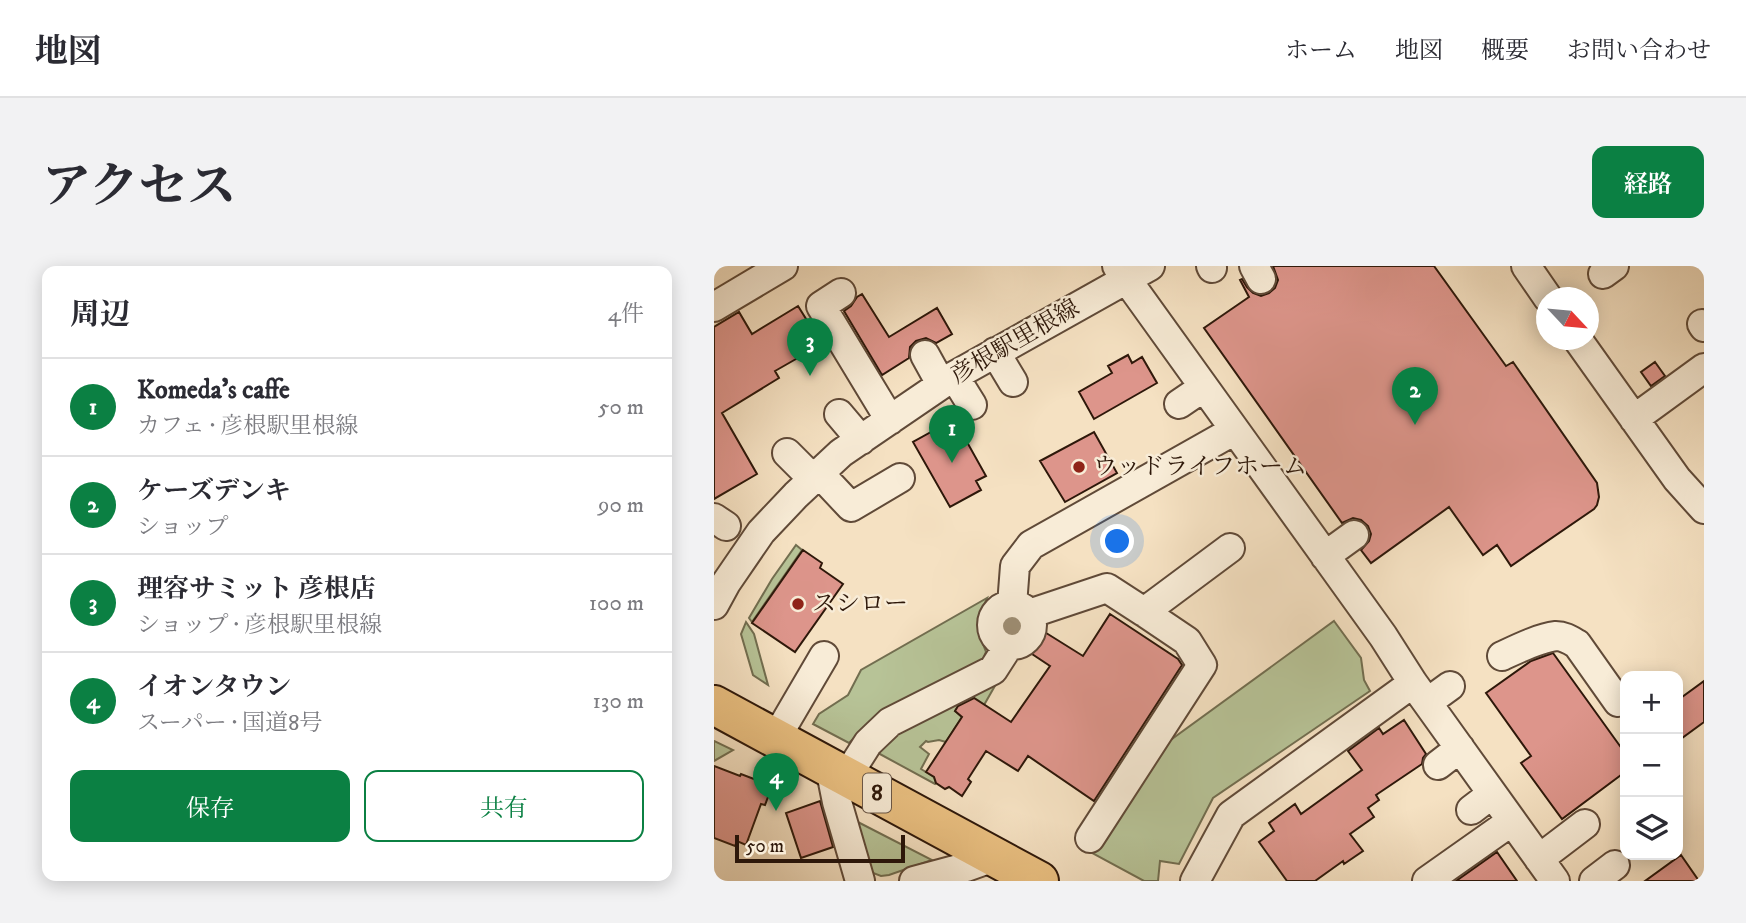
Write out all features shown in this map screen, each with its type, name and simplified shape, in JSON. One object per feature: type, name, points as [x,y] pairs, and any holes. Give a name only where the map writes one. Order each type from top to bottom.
[{"type":"highway","name":"8","points":[[714,705],[1040,881]]},
{"type":"street","points":[[714,307],[783,266]]},
{"type":"street","points":[[1526,266],[1540,287]]},
{"type":"street","points":[[1131,270],[1203,387],[1383,636],[1420,693],[1449,756],[1481,802],[1512,821],[1547,870],[1585,824]]},
{"type":"street","name":"彦根駅里根線","points":[[714,605],[761,532],[841,453],[948,380],[1131,270]]},
{"type":"street","points":[[841,293],[821,306],[890,420]]},
{"type":"street","points":[[1585,350],[1677,479],[1704,509]]},
{"type":"street","points":[[996,352],[1013,382]]},
{"type":"street","points":[[925,355],[972,405]]},
{"type":"street","points":[[1634,419],[1691,382]]},
{"type":"street","points":[[1180,404],[1203,387]]},
{"type":"street","points":[[839,414],[861,440]]},
{"type":"street","points":[[1021,610],[1015,566],[1031,545],[1235,430]]},
{"type":"street","points":[[787,453],[851,507],[900,478]]},
{"type":"street","points":[[1325,556],[1354,535]]},
{"type":"street","points":[[1144,612],[1230,548]]},
{"type":"street","points":[[860,881],[837,802],[838,772],[890,722],[993,670],[1009,645],[997,639],[992,627],[995,614],[1000,609],[1021,610],[1107,588],[1187,641],[1202,666],[1090,838]]},
{"type":"street","points":[[1502,656],[1557,636],[1568,639],[1577,644],[1618,702]]},
{"type":"street","points":[[776,738],[824,656]]},
{"type":"street","points":[[1195,881],[1222,842],[1231,815],[1420,693],[1450,686]]},
{"type":"street","points":[[1427,881],[1512,821]]},
{"type":"street","points":[[914,881],[994,857]]},
{"type":"green space","points":[[796,545],[802,550],[752,622],[749,618]]},
{"type":"green space","points":[[987,598],[980,625],[986,652],[980,666],[866,726],[849,743],[813,724],[819,714],[848,695],[861,670]]},
{"type":"green space","points":[[1334,621],[1361,658],[1364,680],[1370,691],[1213,798],[1179,864],[1160,861],[1158,881],[1144,881],[1092,853],[1161,747]]},
{"type":"green space","points":[[746,622],[754,634],[768,685],[753,675],[741,634]]},
{"type":"green space","points":[[1000,677],[984,705],[966,694],[955,711],[962,717],[946,742],[926,741],[920,747],[929,754],[921,769],[934,777],[935,784],[878,753],[895,731],[963,693]]},
{"type":"green space","points":[[714,741],[733,750],[714,761]]},
{"type":"green space","points":[[852,819],[932,860],[889,875],[873,873],[868,866]]},
{"type":"building","points":[[1273,266],[1434,266],[1506,366],[1513,362],[1597,483],[1597,505],[1511,566],[1497,545],[1483,555],[1449,507],[1371,563],[1361,550],[1369,541],[1371,534],[1368,526],[1353,518],[1342,523],[1204,328],[1249,297],[1240,280],[1242,279],[1253,293],[1261,296],[1275,288],[1278,280]]},
{"type":"building","points":[[862,294],[889,337],[937,308],[952,334],[936,343],[926,338],[916,341],[910,347],[909,358],[882,375],[844,311]]},
{"type":"building","points":[[798,306],[824,343],[775,371],[779,378],[722,413],[757,474],[714,499],[714,327],[739,312],[752,334]]},
{"type":"building","points":[[1128,355],[1132,363],[1142,357],[1157,383],[1094,419],[1079,392],[1112,373],[1108,366]]},
{"type":"building","points":[[1655,362],[1665,376],[1651,386],[1641,372]]},
{"type":"building","points":[[940,427],[952,450],[967,442],[986,476],[976,481],[981,490],[950,507],[913,442]]},
{"type":"building","name":"ウッドライフホーム","points":[[1094,432],[1117,473],[1065,502],[1040,461]]},
{"type":"building","name":"スシロー","points":[[803,550],[822,563],[820,568],[843,584],[795,652],[752,623]]},
{"type":"building","points":[[1110,614],[1178,659],[1182,665],[1094,801],[1028,756],[1018,771],[986,751],[968,779],[971,782],[962,796],[949,787],[945,789],[936,783],[934,777],[926,772],[962,717],[955,711],[958,706],[974,698],[1011,722],[1050,666],[1029,652],[1043,631],[1083,656]]},
{"type":"building","points":[[1553,653],[1620,746],[1620,776],[1562,819],[1521,763],[1531,756],[1486,693],[1531,661]]},
{"type":"building","points":[[1704,681],[1704,722],[1683,737],[1683,734],[1683,696]]},
{"type":"building","points":[[1404,720],[1426,754],[1422,764],[1376,795],[1379,800],[1368,808],[1374,817],[1350,834],[1363,851],[1344,864],[1343,861],[1315,881],[1287,881],[1259,842],[1274,831],[1269,823],[1295,804],[1301,814],[1362,770],[1348,751],[1379,728],[1383,734]]},
{"type":"building","points":[[714,766],[772,786],[765,805],[761,804],[746,845],[737,841],[735,846],[714,838]]},
{"type":"building","points":[[820,801],[833,847],[801,858],[786,813]]},
{"type":"building","points":[[1497,852],[1517,881],[1456,881]]},
{"type":"building","points":[[1683,858],[1699,881],[1645,881],[1674,860]]},
{"type":"place","name":"理容サミット 彦根店","points":[[810,376]]},
{"type":"place","name":"ケーズデンキ","points":[[1415,425]]},
{"type":"place","name":"Komeda's caffe","points":[[952,463]]},
{"type":"place","name":"ウッドライフホーム","points":[[1079,467]]},
{"type":"place","name":"スシロー","points":[[798,604]]},
{"type":"place","name":"イオンタウン","points":[[776,811]]}]
